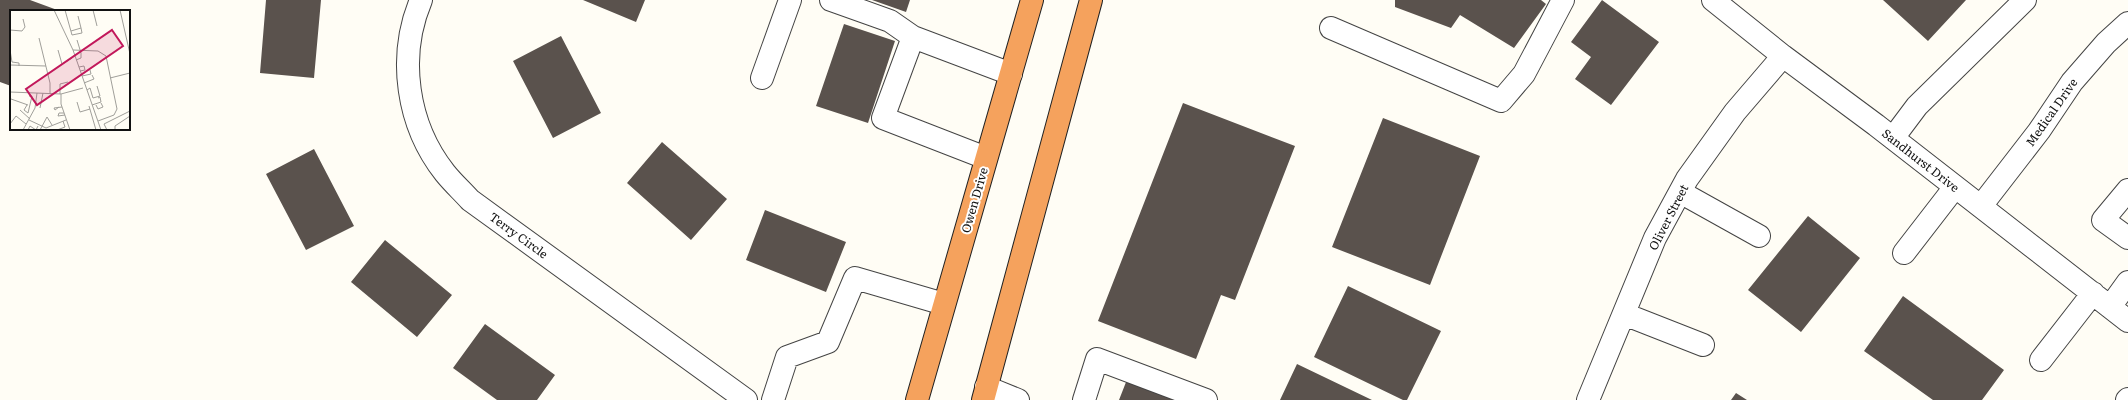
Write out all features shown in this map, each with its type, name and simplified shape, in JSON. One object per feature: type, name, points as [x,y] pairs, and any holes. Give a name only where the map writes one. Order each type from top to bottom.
[{"type":"highway","name":"Owen Drive","points":[[917,400],[1032,0]]},
{"type":"highway","points":[[984,393],[1091,0]]},
{"type":"street","name":"Terry Circle","points":[[421,0],[413,18],[409,40],[407,62],[411,99],[422,134],[445,173],[470,200],[746,400]]},
{"type":"street","points":[[762,78],[790,0]]},
{"type":"street","points":[[831,0],[890,21],[913,37],[1011,74]]},
{"type":"street","points":[[1331,28],[1501,101],[1524,74],[1563,0]]},
{"type":"street","name":"Sandhurst Drive","points":[[1713,0],[2128,321]]},
{"type":"street","points":[[1893,138],[1917,106],[2025,0]]},
{"type":"street","name":"Medical Drive","points":[[1981,206],[2039,131],[2072,82],[2106,43],[2128,23]]},
{"type":"street","points":[[913,37],[883,118],[986,158]]},
{"type":"street","name":"Oliver Street","points":[[1588,400],[1655,238],[1687,179],[1735,112],[1784,56]]},
{"type":"street","points":[[1904,253],[1955,187]]},
{"type":"street","points":[[2128,190],[2103,220],[2128,238]]},
{"type":"street","points":[[1680,192],[1759,236]]},
{"type":"street","points":[[773,400],[787,357],[828,342],[855,278],[944,304]]},
{"type":"street","points":[[2110,307],[2128,282]]},
{"type":"street","points":[[2041,360],[2093,293]]},
{"type":"street","points":[[1624,314],[1702,345]]},
{"type":"street","points":[[1084,400],[1097,359],[1206,400]]},
{"type":"street","points":[[984,393],[1018,400]]},
{"type":"building","points":[[0,0],[30,0],[57,10],[10,10],[10,86],[0,82]]},
{"type":"building","points":[[266,0],[321,0],[314,78],[260,73]]},
{"type":"building","points":[[583,0],[645,0],[636,22]]},
{"type":"building","points":[[872,0],[910,0],[906,12]]},
{"type":"building","points":[[1395,0],[1541,0],[1546,4],[1514,48],[1460,15],[1451,28],[1395,7]]},
{"type":"building","points":[[1602,0],[1659,42],[1611,105],[1575,79],[1591,57],[1571,42]]},
{"type":"building","points":[[1883,0],[1966,0],[1928,41]]},
{"type":"building","points":[[844,24],[895,41],[868,123],[816,106]]},
{"type":"building","points":[[561,36],[601,113],[553,138],[513,61]]},
{"type":"building","points":[[1183,103],[1295,146],[1235,300],[1221,295],[1196,359],[1098,321]]},
{"type":"building","points":[[1383,118],[1480,156],[1430,285],[1332,247]]},
{"type":"building","points":[[662,142],[727,199],[691,240],[627,183]]},
{"type":"building","points":[[314,149],[354,226],[306,250],[266,174]]},
{"type":"building","points":[[765,210],[846,242],[826,292],[746,260]]},
{"type":"building","points":[[1808,216],[1860,258],[1801,332],[1748,290]]},
{"type":"building","points":[[385,240],[452,295],[417,337],[351,282]]},
{"type":"building","points":[[1348,286],[1441,331],[1407,400],[1403,400],[1314,357]]},
{"type":"building","points":[[1903,296],[2004,370],[1982,400],[1933,400],[1864,351]]},
{"type":"building","points":[[485,324],[555,375],[537,400],[497,400],[453,368]]},
{"type":"building","points":[[1297,364],[1372,400],[1280,400]]},
{"type":"building","points":[[1128,377],[1184,400],[1119,400]]},
{"type":"building","points":[[1736,393],[1747,400],[1731,400]]}]
